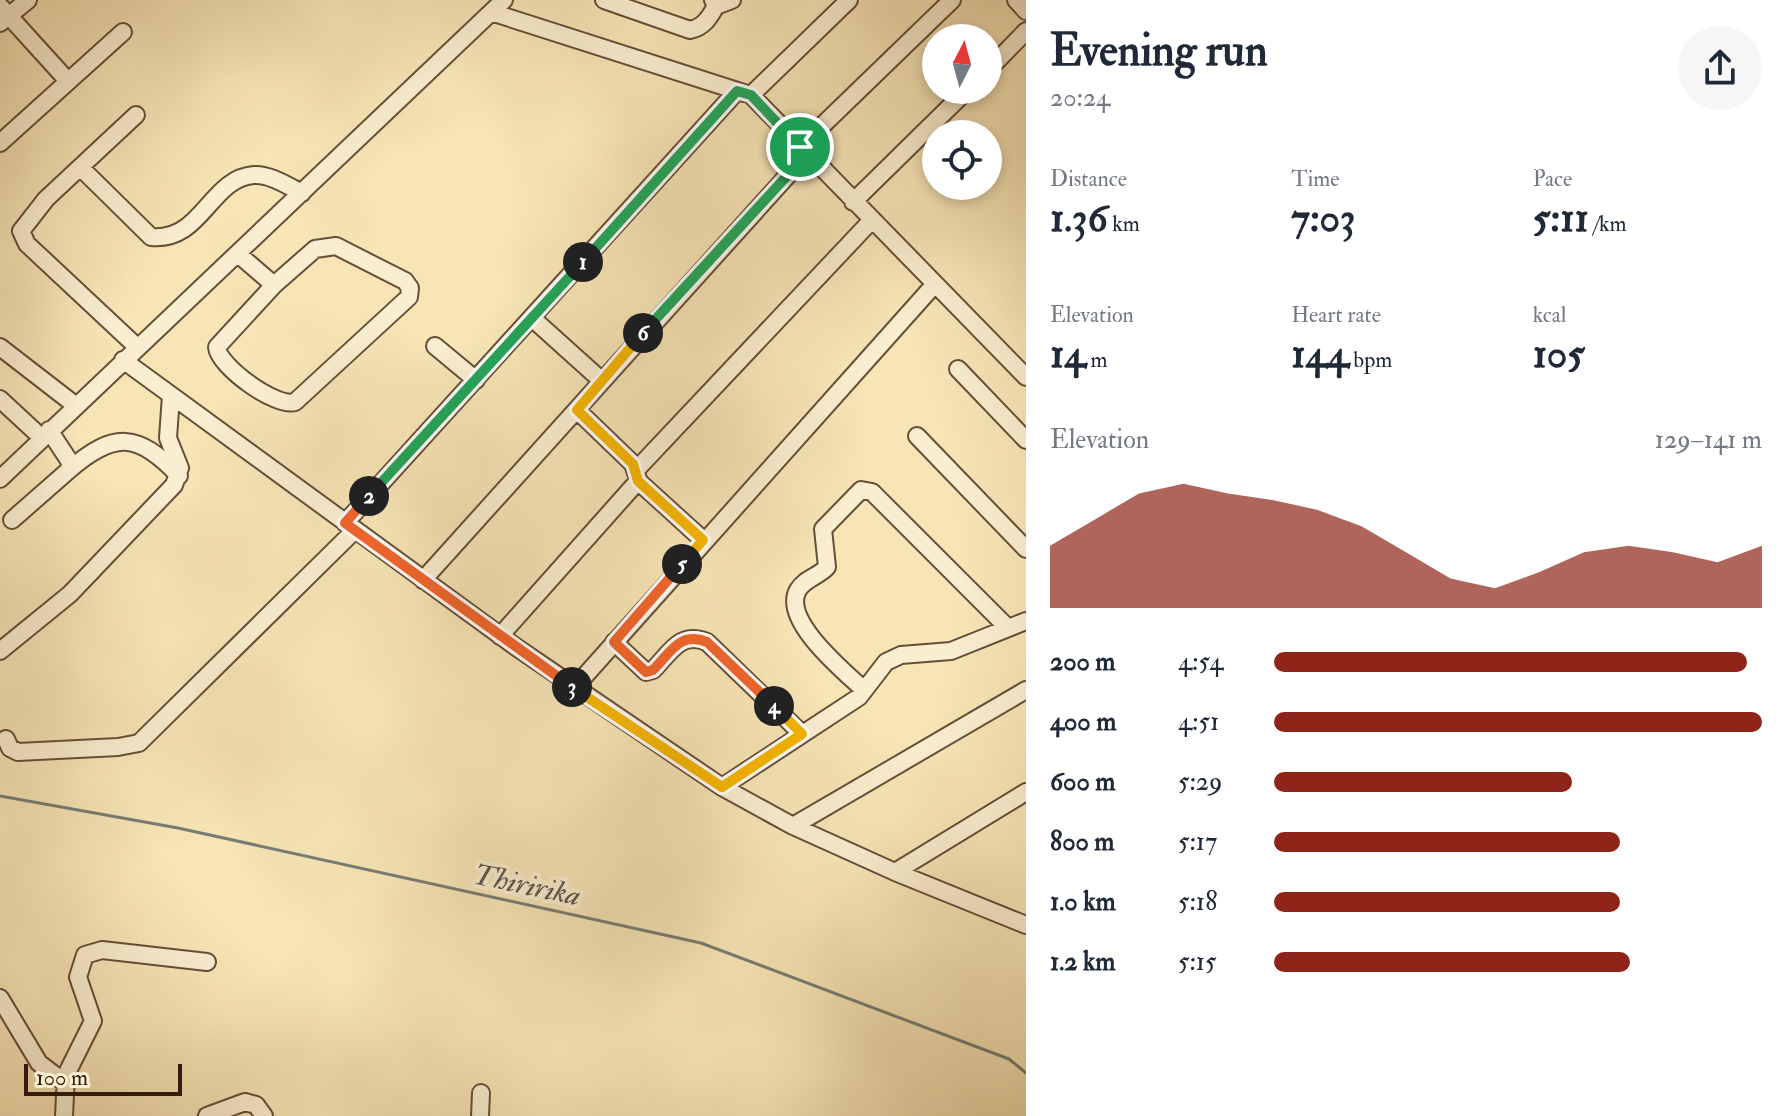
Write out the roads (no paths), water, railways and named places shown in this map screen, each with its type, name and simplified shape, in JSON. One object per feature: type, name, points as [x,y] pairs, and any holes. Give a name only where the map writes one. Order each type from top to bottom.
[{"type":"street","points":[[28,0],[3,15],[67,80]]},
{"type":"street","points":[[604,0],[690,30],[703,25],[720,2]]},
{"type":"street","points":[[6,739],[10,748],[18,752],[118,747],[139,743],[350,527],[532,318],[744,93],[849,0]]},
{"type":"street","points":[[423,580],[577,410],[804,150],[952,0]]},
{"type":"street","points":[[1016,0],[1026,11]]},
{"type":"street","points":[[0,479],[136,346],[238,254],[499,6],[744,93],[804,150],[1026,377]]},
{"type":"street","points":[[1002,56],[1026,31]]},
{"type":"street","points":[[0,143],[123,32]]},
{"type":"street","points":[[853,202],[953,104]]},
{"type":"street","points":[[136,115],[24,222],[22,238],[136,346]]},
{"type":"street","points":[[81,168],[151,237],[176,236],[240,179],[261,176],[302,193]]},
{"type":"street","points":[[500,636],[637,475],[871,221]]},
{"type":"street","points":[[336,246],[405,281],[409,297],[295,402],[284,404],[221,361],[218,354],[221,340],[274,285],[315,249],[336,246]]},
{"type":"street","points":[[238,254],[274,285]]},
{"type":"street","points":[[574,688],[934,285]]},
{"type":"street","points":[[532,318],[602,381]]},
{"type":"street","points":[[435,346],[476,380]]},
{"type":"street","points":[[0,347],[75,405]]},
{"type":"street","points":[[123,360],[500,636],[722,787],[793,826],[895,872],[1026,925]]},
{"type":"street","points":[[958,369],[1026,440]]},
{"type":"street","points":[[0,651],[70,594],[179,477],[180,468],[168,438],[171,395]]},
{"type":"street","points":[[0,399],[45,434],[70,462],[69,470]]},
{"type":"street","points":[[577,410],[703,540]]},
{"type":"street","points":[[917,436],[1026,549]]},
{"type":"street","points":[[12,520],[105,443],[142,446],[159,455],[179,477]]},
{"type":"street","points":[[864,690],[824,652],[795,614],[794,606],[798,589],[827,567],[823,529],[827,522],[861,490],[872,492],[1006,626]]},
{"type":"street","points":[[722,787],[864,690],[874,674],[893,658],[951,651],[1006,626],[1026,621]]},
{"type":"street","points":[[614,642],[646,672],[653,670],[684,639],[693,637],[707,642],[802,734]]},
{"type":"street","points":[[793,826],[1026,690]]},
{"type":"street","points":[[895,872],[1026,792]]},
{"type":"street","points":[[64,1116],[64,1082],[93,1021],[78,977],[85,955],[102,950],[207,962]]},
{"type":"street","points":[[0,998],[39,1063],[64,1082]]},
{"type":"street","points":[[480,1116],[481,1093]]},
{"type":"street","points":[[207,1116],[245,1102],[256,1105],[264,1116]]},
{"type":"waterway","name":"Thiririka","points":[[0,796],[178,828],[701,943],[1009,1059],[1026,1073]]}]
